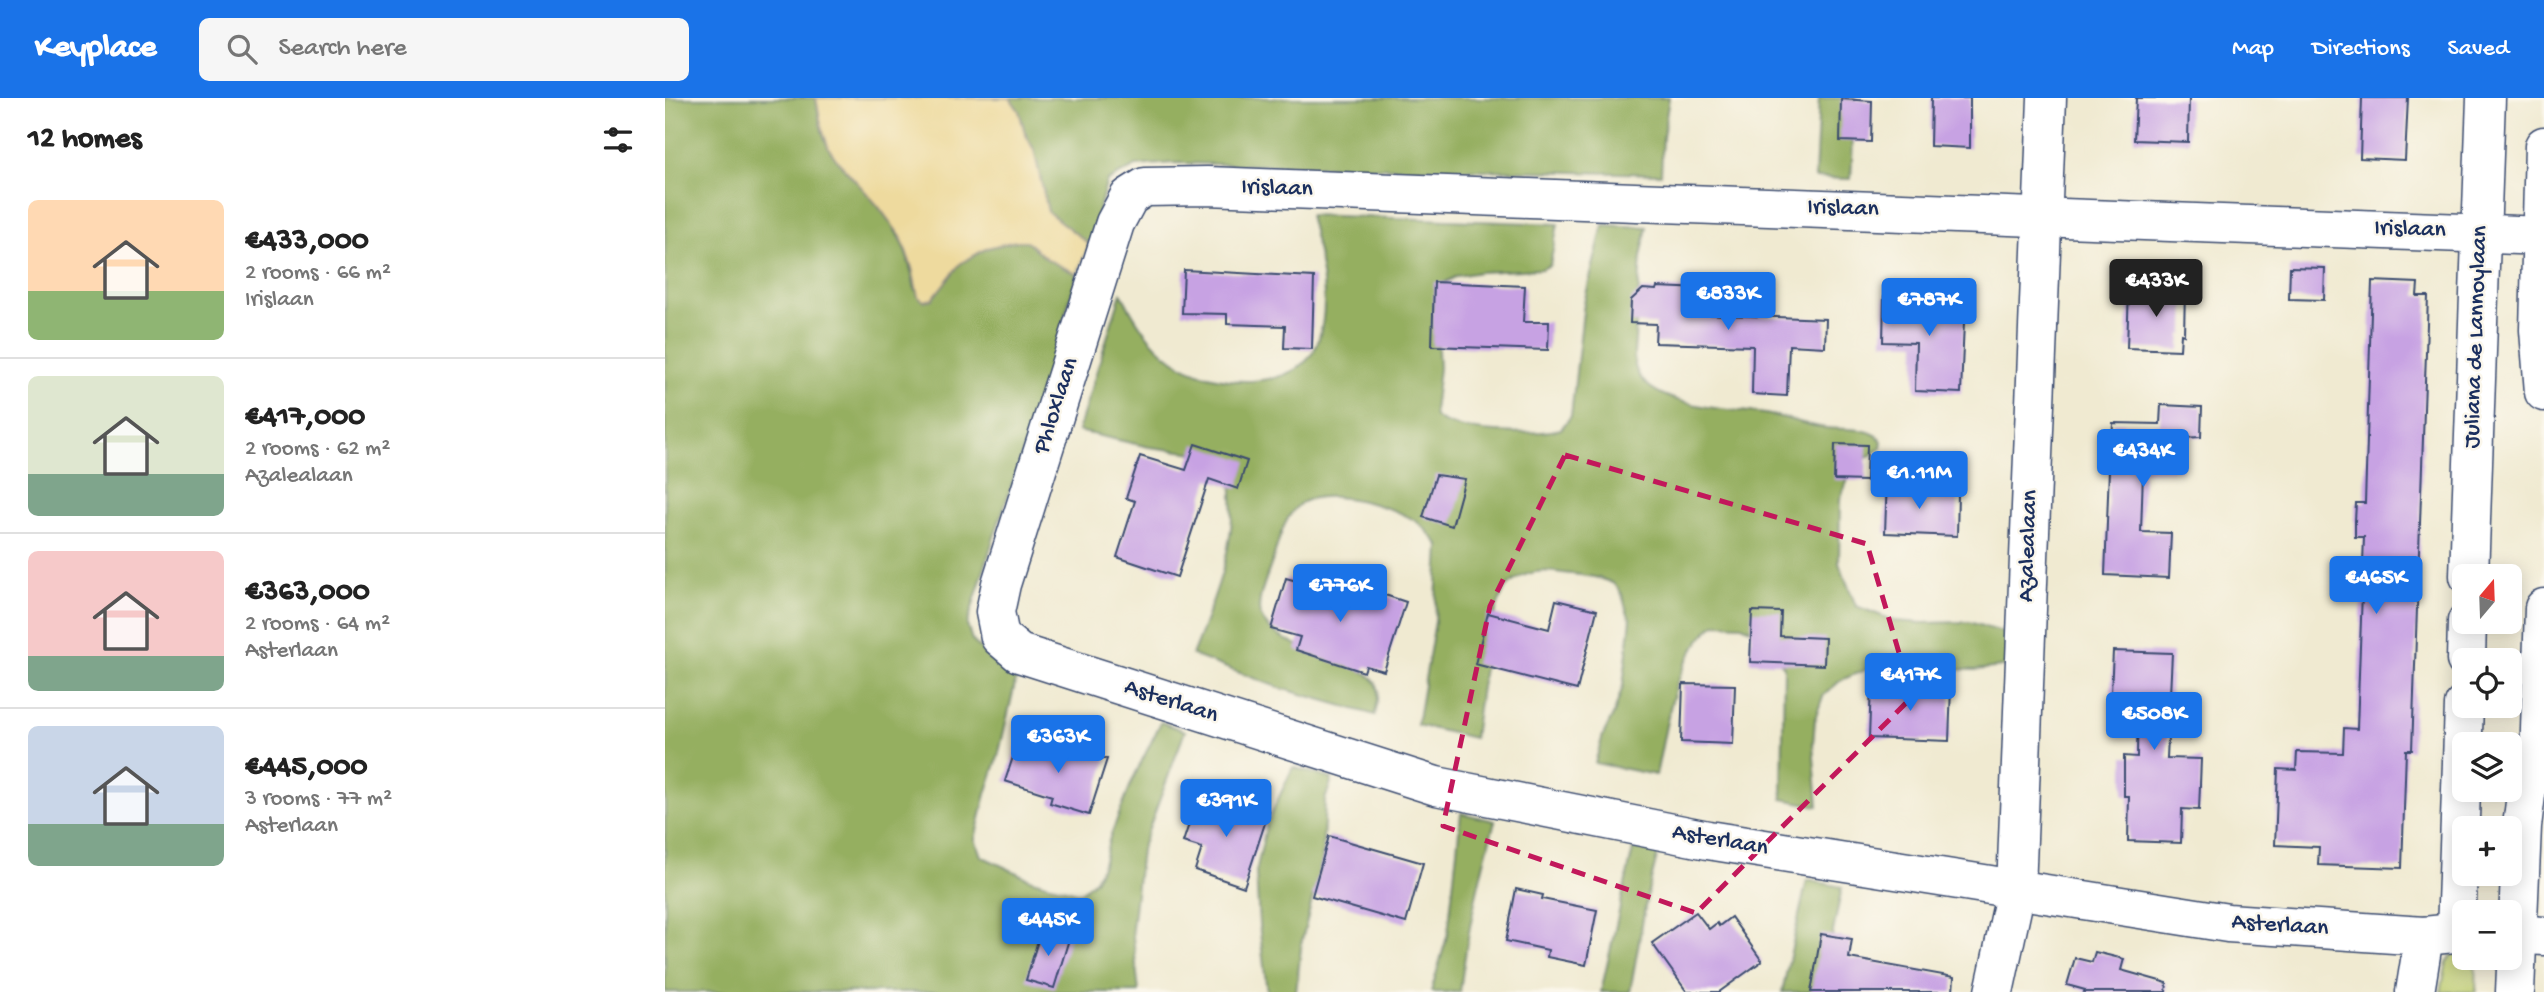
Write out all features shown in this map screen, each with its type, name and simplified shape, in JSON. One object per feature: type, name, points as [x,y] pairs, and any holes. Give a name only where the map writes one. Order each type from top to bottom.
[{"type":"street","name":"Azalealaan","points":[[1994,992],[2016,890],[2047,98]]},
{"type":"street","name":"Juliana de Lannoylaan","points":[[2469,564],[2486,98]]},
{"type":"street","points":[[2544,146],[2539,330],[2544,392]]},
{"type":"street","name":"Irislaan","points":[[1145,187],[1207,186],[2543,236]]},
{"type":"street","name":"Phloxlaan","points":[[1000,637],[995,612],[1001,584],[1115,223],[1129,197],[1145,187]]},
{"type":"street","points":[[2515,992],[2524,935],[2522,826],[2527,787],[2542,767],[2544,608]]},
{"type":"street","name":"Asterlaan","points":[[1000,637],[1019,653],[1436,786],[1708,840],[2228,923],[2448,933]]},
{"type":"street","points":[[2415,992],[2448,933],[2463,718]]},
{"type":"highlighted area","points":[[1565,455],[1867,544],[1912,697],[1696,913],[1443,826],[1490,606]]},
{"type":"green space","points":[[665,98],[816,98],[822,131],[830,150],[890,222],[908,259],[915,290],[932,299],[960,264],[987,248],[1016,241],[1026,241],[1048,260],[1077,274],[1045,385],[967,625],[972,640],[989,659],[1017,675],[975,839],[981,856],[1032,880],[1080,893],[1095,880],[1103,864],[1110,837],[1133,779],[1161,722],[1185,731],[1141,850],[1132,928],[1139,992],[665,992]]},
{"type":"green space","points":[[1010,98],[1669,98],[1661,174],[1174,163],[1136,166],[1107,181],[1089,244],[1048,212],[1034,150],[1025,133],[1019,111]]},
{"type":"green space","points":[[1819,98],[1855,98],[1851,179],[1815,178]]},
{"type":"green space","points":[[1309,215],[1558,224],[1550,265],[1542,269],[1457,276],[1442,284],[1435,299],[1439,368],[1435,417],[1460,427],[1515,433],[1561,429],[1571,416],[1584,303],[1603,225],[1647,227],[1641,257],[1634,353],[1635,367],[1644,381],[1656,391],[1689,403],[1767,414],[1826,428],[1864,431],[1877,436],[1882,441],[1881,448],[1853,467],[1840,499],[1839,563],[1856,606],[1895,621],[1969,622],[2012,635],[2011,666],[1975,670],[1872,667],[1841,680],[1823,696],[1815,719],[1813,745],[1818,806],[1782,799],[1784,667],[1759,633],[1742,625],[1715,624],[1689,656],[1681,674],[1656,775],[1595,763],[1623,686],[1631,619],[1619,589],[1610,582],[1591,576],[1541,571],[1514,581],[1502,596],[1490,634],[1474,738],[1417,725],[1435,622],[1439,545],[1420,524],[1392,510],[1359,500],[1325,497],[1300,504],[1289,516],[1263,588],[1260,614],[1268,627],[1283,638],[1359,669],[1372,678],[1378,688],[1375,715],[1280,688],[1192,655],[1217,590],[1229,544],[1232,521],[1230,475],[1203,454],[1149,447],[1078,431],[1121,293],[1156,346],[1173,360],[1208,376],[1253,381],[1274,378],[1293,371],[1308,358],[1318,341],[1324,309],[1323,278]]},
{"type":"green space","points":[[1293,767],[1332,779],[1325,800],[1322,861],[1302,940],[1296,992],[1267,992],[1256,872],[1267,823]]},
{"type":"green space","points":[[1461,813],[1495,821],[1474,906],[1460,992],[1431,992],[1448,933]]},
{"type":"green space","points":[[1633,849],[1658,853],[1647,896],[1630,992],[1601,992]]},
{"type":"green space","points":[[1807,880],[1842,887],[1821,992],[1782,992]]},
{"type":"green space","points":[[2452,955],[2452,970],[2476,970],[2476,992],[2441,992],[2447,962]]},
{"type":"sand","points":[[816,98],[1010,98],[1019,111],[1025,133],[1034,150],[1048,212],[1089,244],[1077,274],[1048,260],[1026,241],[1016,241],[987,248],[960,264],[932,299],[924,301],[918,297],[912,268],[901,237],[828,147]]},
{"type":"building","points":[[1931,98],[1970,98],[1970,148],[1930,146]]},
{"type":"building","points":[[2136,98],[2189,98],[2188,142],[2134,140]]},
{"type":"building","points":[[2362,98],[2408,98],[2405,160],[2360,158]]},
{"type":"building","points":[[1841,99],[1872,101],[1871,142],[1840,141]]},
{"type":"building","points":[[2290,267],[2325,268],[2324,300],[2289,299]]},
{"type":"building","points":[[1184,270],[1314,277],[1312,349],[1284,348],[1285,326],[1227,324],[1227,314],[1182,313]]},
{"type":"building","points":[[2372,281],[2418,283],[2417,296],[2428,296],[2412,750],[2406,750],[2402,868],[2318,865],[2319,847],[2275,845],[2278,769],[2296,770],[2297,752],[2343,753],[2344,728],[2357,729],[2364,537],[2355,537],[2355,521],[2356,503],[2365,503]]},
{"type":"building","points":[[1434,282],[1525,286],[1523,322],[1549,322],[1548,350],[1432,346]]},
{"type":"building","points":[[1657,287],[1703,289],[1702,314],[1826,319],[1825,347],[1789,345],[1787,396],[1752,394],[1753,346],[1655,343],[1656,324],[1630,323],[1631,300],[1643,289],[1656,290]]},
{"type":"building","points":[[2129,288],[2185,290],[2184,335],[2181,334],[2180,350],[2127,348]]},
{"type":"building","points":[[1884,296],[1965,298],[1961,393],[1915,391],[1916,343],[1883,342]]},
{"type":"building","points":[[2161,405],[2202,407],[2201,437],[2182,438],[2181,470],[2143,472],[2141,532],[2171,533],[2169,578],[2105,575],[2113,423],[2160,424]]},
{"type":"building","points":[[1195,444],[1247,461],[1238,489],[1209,479],[1177,577],[1117,557],[1135,501],[1126,498],[1140,456],[1186,470]]},
{"type":"building","points":[[1835,444],[1867,445],[1866,481],[1834,480]]},
{"type":"building","points":[[1436,475],[1465,479],[1452,526],[1423,517]]},
{"type":"building","points":[[1887,478],[1915,479],[1915,493],[1958,494],[1957,536],[1885,533]]},
{"type":"building","points":[[1286,578],[1361,599],[1364,588],[1406,602],[1384,671],[1366,666],[1364,672],[1296,650],[1300,637],[1271,629]]},
{"type":"building","points":[[1556,600],[1597,610],[1577,690],[1475,664],[1488,613],[1549,629]]},
{"type":"building","points":[[1752,611],[1781,612],[1780,636],[1825,638],[1824,665],[1750,662]]},
{"type":"building","points":[[2113,651],[2172,653],[2167,758],[2201,759],[2199,810],[2182,809],[2181,843],[2128,841],[2129,796],[2124,796],[2124,756],[2137,757],[2138,694],[2111,693]]},
{"type":"building","points":[[1683,684],[1735,685],[1733,744],[1681,742]]},
{"type":"building","points":[[1871,685],[1951,687],[1949,741],[1869,738]]},
{"type":"building","points":[[1019,739],[1064,753],[1067,747],[1107,759],[1089,815],[1050,803],[1052,796],[1005,781]]},
{"type":"building","points":[[1198,797],[1238,810],[1241,802],[1269,811],[1244,887],[1195,870],[1202,848],[1183,842]]},
{"type":"building","points":[[1329,836],[1423,863],[1406,923],[1312,896]]},
{"type":"building","points":[[1516,889],[1543,895],[1542,899],[1597,910],[1586,965],[1547,957],[1548,950],[1506,941]]},
{"type":"building","points":[[1696,912],[1709,929],[1717,923],[1719,926],[1731,917],[1762,961],[1719,992],[1687,992],[1652,943]]},
{"type":"building","points":[[1042,927],[1070,936],[1054,988],[1026,980]]},
{"type":"building","points":[[1821,934],[1852,939],[1849,958],[1954,977],[1953,992],[1811,992]]},
{"type":"building","points":[[2095,952],[2124,959],[2121,970],[2167,983],[2166,992],[2084,992],[2085,990],[2067,985],[2075,958],[2092,962]]}]
